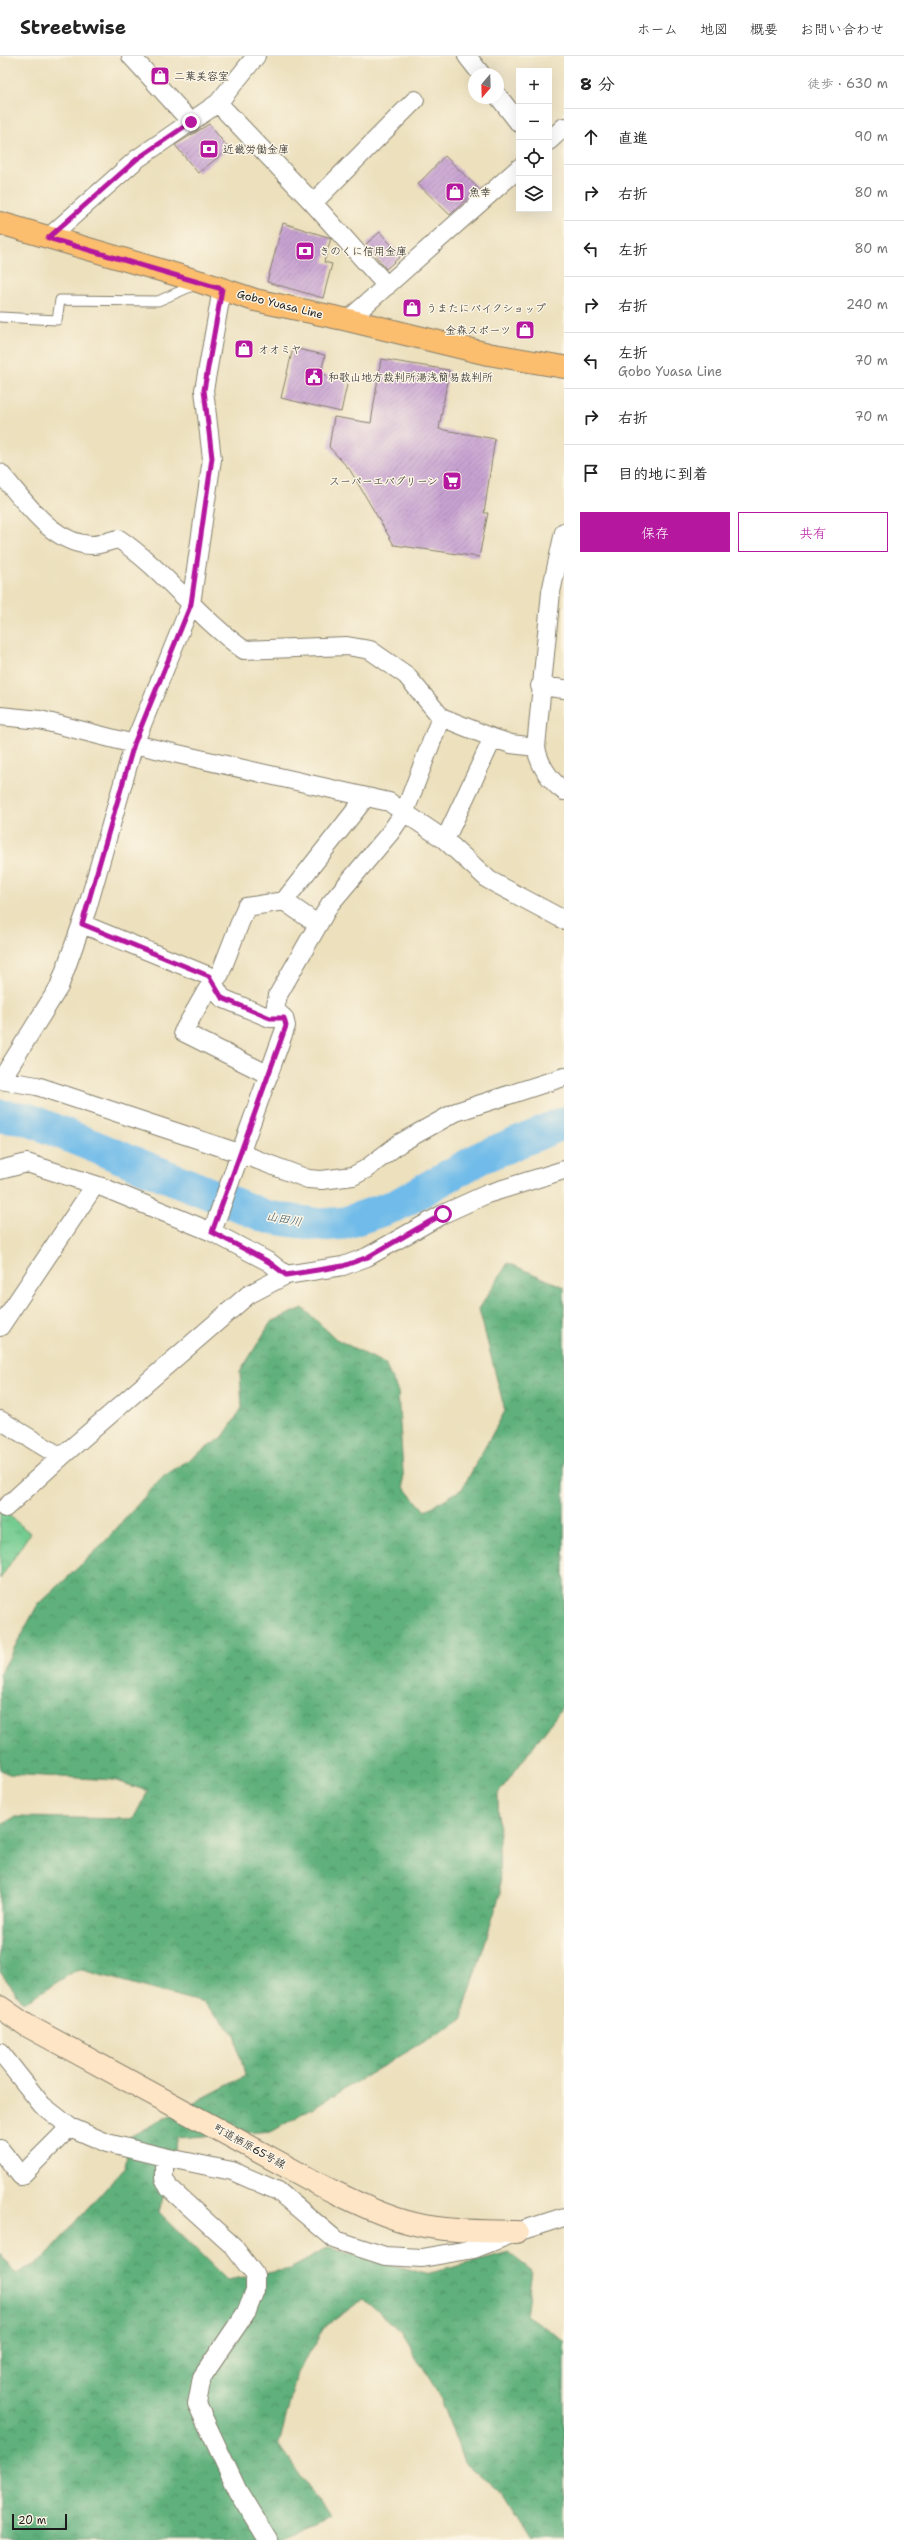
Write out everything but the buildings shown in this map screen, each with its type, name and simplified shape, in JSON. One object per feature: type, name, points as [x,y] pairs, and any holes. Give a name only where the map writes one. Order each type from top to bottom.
[{"type":"main road","name":"Gobo Yuasa Line","points":[[0,223],[201,282],[255,300],[348,320],[488,354],[564,367]]},
{"type":"street","points":[[131,56],[191,122]]},
{"type":"street","points":[[48,238],[137,159],[218,103],[256,56]]},
{"type":"street","points":[[467,56],[476,68]]},
{"type":"street","points":[[313,203],[415,100]]},
{"type":"street","points":[[218,103],[313,203],[387,286]]},
{"type":"street","points":[[504,104],[516,119]]},
{"type":"street","points":[[550,140],[564,128]]},
{"type":"street","points":[[348,320],[516,171]]},
{"type":"street","points":[[222,289],[204,390],[212,458],[191,604],[134,744],[82,924],[59,987],[0,1080],[37,1086],[240,1158],[308,1179],[322,1180],[353,1176],[366,1169],[400,1143],[456,1112],[564,1077]]},
{"type":"street","points":[[0,474],[51,529],[67,541],[94,546],[119,539],[138,553],[191,604],[244,650],[347,646],[370,650],[406,675],[441,716],[511,744],[536,747]]},
{"type":"street","points":[[564,532],[551,592],[540,686],[536,747],[538,758],[547,774],[564,792]]},
{"type":"street","points":[[540,686],[564,689]]},
{"type":"street","points":[[0,716],[40,720],[134,744],[389,802],[405,811],[445,840],[489,880],[564,920]]},
{"type":"street","points":[[214,1228],[286,1026],[284,1018],[275,1010],[276,1001],[316,924],[330,904],[390,833],[405,811],[441,716]]},
{"type":"street","points":[[445,840],[493,738]]},
{"type":"street","points":[[269,1075],[182,1032],[220,974],[246,907],[284,901],[366,797]]},
{"type":"street","points":[[284,901],[316,924]]},
{"type":"street","points":[[82,924],[209,976],[214,982],[222,998],[270,1018],[284,1018]]},
{"type":"street","points":[[0,1170],[27,1163],[95,1185],[214,1228],[269,1262],[286,1275]]},
{"type":"street","points":[[6,1508],[61,1456],[248,1295],[286,1275],[343,1266],[368,1257],[443,1214],[487,1194],[564,1170]]},
{"type":"street","points":[[0,1327],[95,1185]]},
{"type":"street","points":[[0,1420],[61,1456]]},
{"type":"street","name":"町道栖原65号線","points":[[0,2007],[26,2025],[324,2187],[371,2209],[416,2224],[460,2230],[517,2232]]},
{"type":"street","points":[[0,2052],[42,2105],[70,2127],[107,2142],[164,2157],[232,2171],[278,2191],[336,2240],[385,2256],[422,2258],[474,2249],[517,2232],[564,2217]]},
{"type":"street","points":[[0,2149],[21,2176],[70,2127]]},
{"type":"street","points":[[164,2157],[164,2178],[169,2188],[233,2246],[255,2275],[255,2290],[247,2311],[202,2377],[197,2404],[238,2491],[268,2540]]},
{"type":"lane","points":[[0,317],[57,320],[60,300],[158,301],[201,282]]},
{"type":"green space","points":[[508,1263],[564,1287],[564,1705],[498,1794],[500,1894],[461,2020],[273,2131],[178,2138],[159,2213],[227,2280],[290,2269],[329,2248],[426,2274],[509,2253],[532,2271],[526,2315],[564,2340],[564,2540],[529,2540],[502,2495],[464,2462],[440,2396],[400,2331],[363,2299],[326,2326],[297,2373],[279,2445],[329,2517],[273,2540],[0,2540],[0,2253],[16,2274],[43,2259],[125,2167],[129,2137],[245,2076],[235,2034],[203,2003],[78,1969],[24,2003],[0,1972],[0,1825],[15,1817],[133,1819],[148,1791],[113,1780],[9,1774],[0,1770],[0,1674],[37,1606],[101,1546],[161,1478],[223,1437],[242,1408],[240,1372],[271,1322],[303,1308],[336,1339],[385,1364],[398,1392],[404,1487],[425,1511],[462,1489],[505,1411],[479,1309]]},
{"type":"green space","points":[[0,1508],[30,1533],[0,1579]]},
{"type":"waterway","name":"山田川","points":[[0,1116],[27,1119],[267,1217],[321,1225],[345,1223],[397,1205],[482,1157],[564,1123]]},
{"type":"place","name":"二葉美容室","points":[[160,76]]},
{"type":"place","name":"近畿労働金庫","points":[[209,149]]},
{"type":"place","name":"魚幸","points":[[455,192]]},
{"type":"place","name":"きのくに信用金庫","points":[[305,251]]},
{"type":"place","name":"うまたにバイクショップ","points":[[412,308]]},
{"type":"place","name":"金森スポーツ","points":[[525,330]]},
{"type":"place","name":"オオミヤ","points":[[244,349]]},
{"type":"place","name":"和歌山地方裁判所湯浅簡易裁判所","points":[[314,377]]},
{"type":"place","name":"スーパーエバグリーン","points":[[452,481]]},
{"type":"route","points":[[191,122],[137,159],[48,238],[222,289],[204,390],[212,458],[191,604],[134,744],[82,924],[209,976],[214,982],[222,998],[270,1018],[284,1018],[286,1026],[242,1154],[212,1232],[269,1262],[286,1275],[343,1266],[368,1257],[391,1242],[443,1214]]}]
